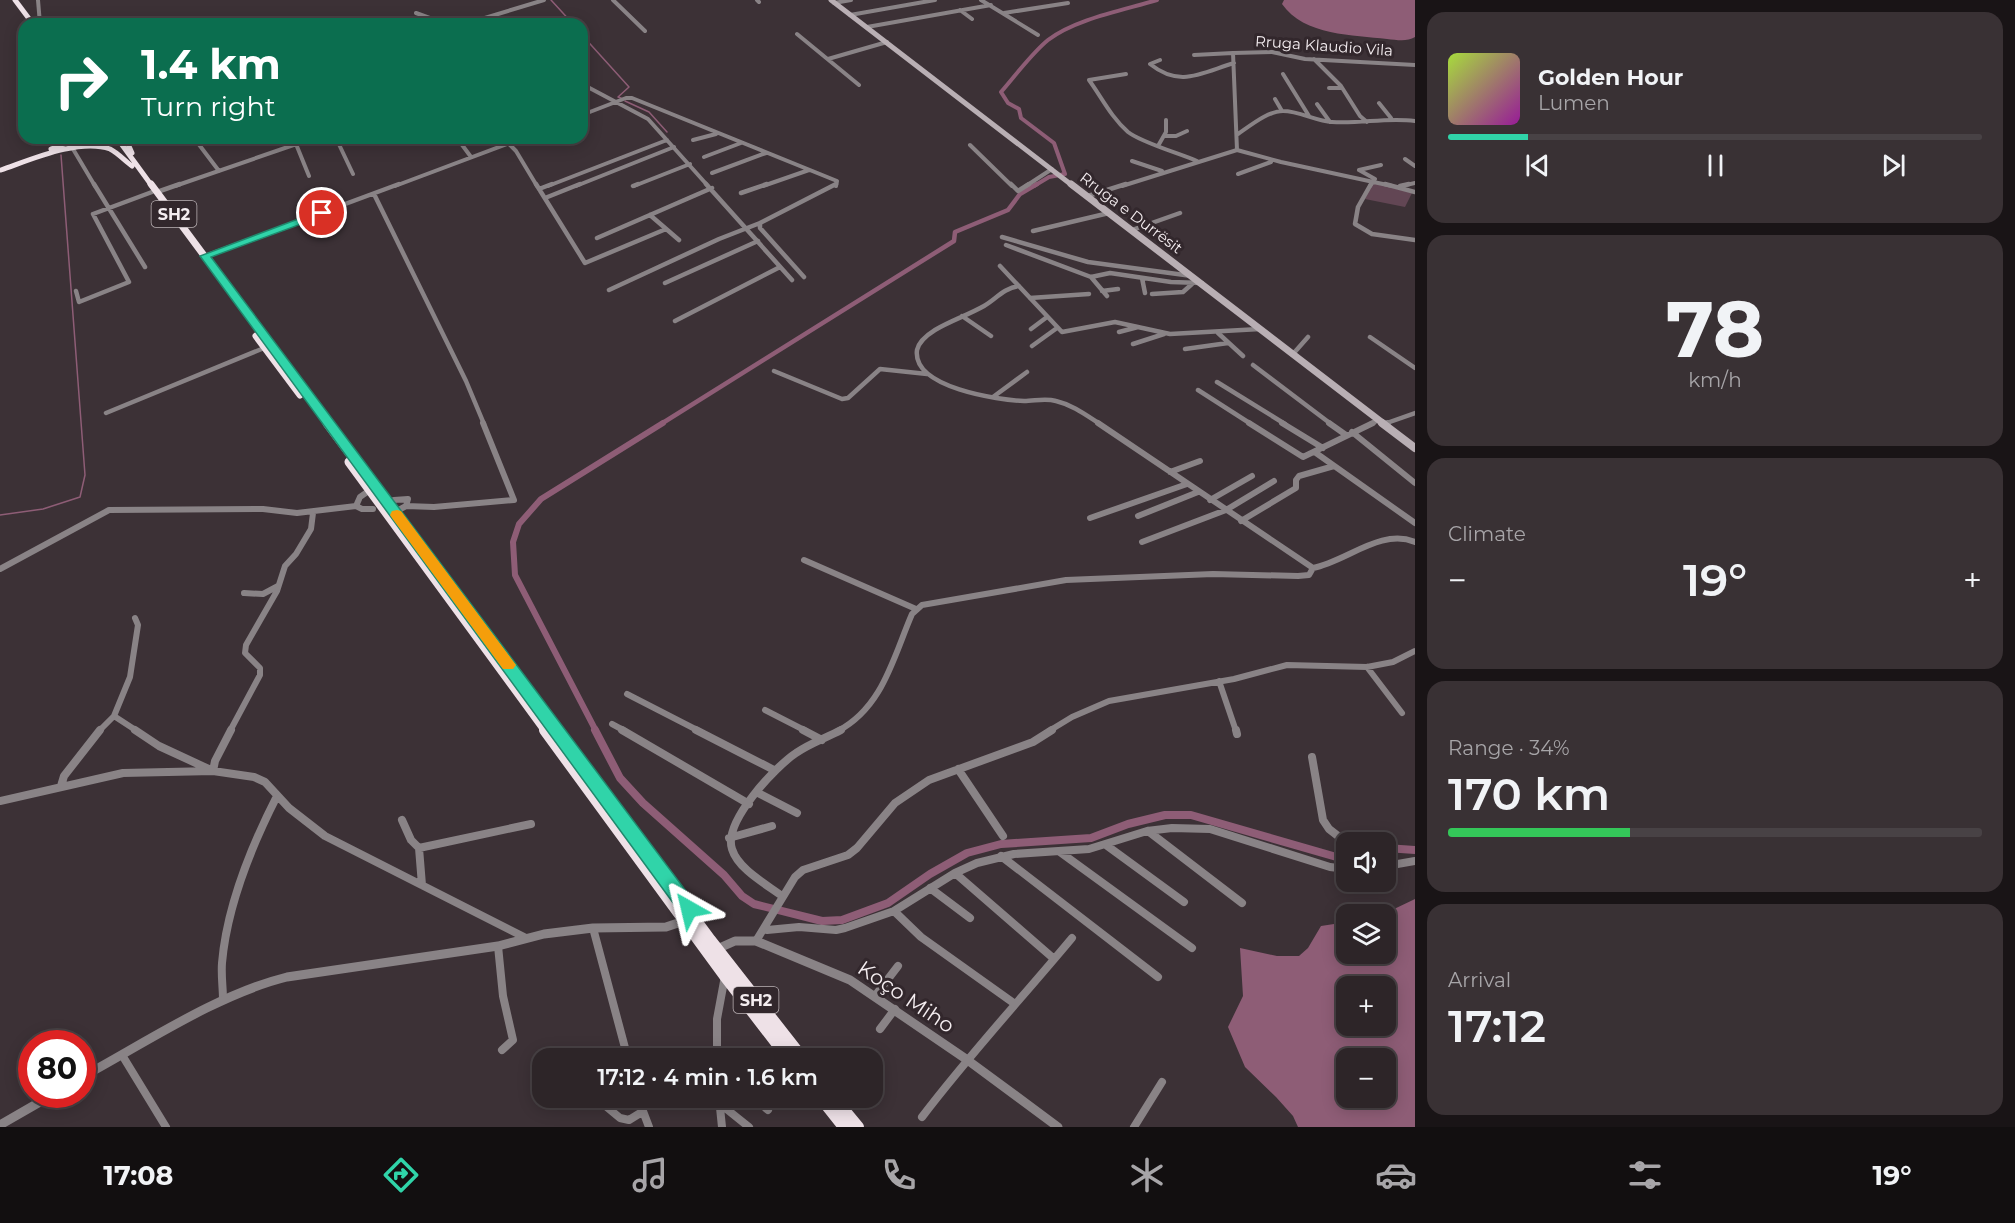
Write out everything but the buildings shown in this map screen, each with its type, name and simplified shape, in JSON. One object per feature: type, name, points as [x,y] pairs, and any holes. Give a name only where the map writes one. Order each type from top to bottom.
[{"type":"highway","points":[[11,0],[24,18]]},
{"type":"highway","points":[[15,0],[20,3],[29,18]]},
{"type":"highway","points":[[1,168],[64,144]]},
{"type":"highway","name":"SH2","points":[[116,144],[398,506],[717,949],[794,1048]]},
{"type":"highway","name":"SH2","points":[[122,144],[264,348],[684,921],[781,1048]]},
{"type":"highway","points":[[128,144],[142,171]]},
{"type":"highway","points":[[1,168],[73,149],[108,149],[132,166]]},
{"type":"highway","points":[[829,1108],[844,1127]]},
{"type":"highway","points":[[842,1108],[858,1127]]},
{"type":"main road","name":"Rruga e Durrësit","points":[[832,1],[1415,448]]},
{"type":"street","points":[[38,0],[40,18]]},
{"type":"street","points":[[485,18],[544,0]]},
{"type":"street","points":[[613,0],[645,30]]},
{"type":"street","points":[[832,1],[851,0]]},
{"type":"street","points":[[850,15],[935,0]]},
{"type":"street","points":[[981,0],[1038,35]]},
{"type":"street","points":[[1003,13],[1068,3]]},
{"type":"street","points":[[867,27],[991,5]]},
{"type":"street","points":[[960,10],[972,19]]},
{"type":"street","points":[[417,13],[430,18]]},
{"type":"street","points":[[797,34],[859,85]]},
{"type":"street","points":[[828,59],[887,42]]},
{"type":"street","name":"Rruga Klaudio Vila","points":[[1237,150],[1233,53],[1272,52],[1314,59],[1415,65]]},
{"type":"street","points":[[1194,55],[1233,53]]},
{"type":"street","points":[[1314,59],[1318,66],[1342,88],[1367,123]]},
{"type":"street","points":[[1160,60],[1150,64],[1165,75],[1178,80],[1233,63]]},
{"type":"street","points":[[1126,74],[1089,80],[1110,113],[1130,134],[1197,161]]},
{"type":"street","points":[[1283,74],[1309,117]]},
{"type":"street","points":[[588,87],[620,100],[644,116],[712,188],[792,280]]},
{"type":"street","points":[[1329,88],[1342,88]]},
{"type":"street","points":[[588,113],[620,100],[632,98],[838,184],[759,224],[746,227],[609,290]]},
{"type":"street","points":[[1275,99],[1282,111]]},
{"type":"street","points":[[1379,103],[1391,118]]},
{"type":"street","points":[[1317,104],[1330,122]]},
{"type":"street","points":[[1238,134],[1269,115],[1282,111],[1330,122],[1367,123],[1391,118],[1415,121]]},
{"type":"street","points":[[1158,146],[1167,127],[1166,120]]},
{"type":"street","points":[[1164,136],[1176,136],[1187,131]]},
{"type":"street","points":[[693,140],[717,133]]},
{"type":"street","points":[[539,189],[667,140]]},
{"type":"street","points":[[704,157],[741,143]]},
{"type":"street","points":[[1,168],[79,144]]},
{"type":"street","points":[[199,144],[219,171]]},
{"type":"street","points":[[76,291],[79,302],[129,282],[93,216],[97,212],[296,144],[309,176]]},
{"type":"street","points":[[339,144],[353,174]]},
{"type":"street","points":[[461,144],[471,158]]},
{"type":"street","points":[[205,256],[506,144]]},
{"type":"street","points":[[510,144],[514,147],[585,263],[666,229]]},
{"type":"street","points":[[970,145],[1018,191],[1054,171]]},
{"type":"street","points":[[545,198],[674,147]]},
{"type":"street","points":[[73,149],[146,267]]},
{"type":"street","points":[[1088,196],[1162,171],[1237,150],[1272,162],[1375,181],[1415,192]]},
{"type":"street","points":[[712,173],[766,153]]},
{"type":"street","points":[[1405,159],[1415,166]]},
{"type":"street","points":[[1132,161],[1162,171]]},
{"type":"street","points":[[1238,174],[1272,162]]},
{"type":"street","points":[[633,186],[690,164]]},
{"type":"street","points":[[1375,181],[1360,168],[1381,165]]},
{"type":"street","points":[[741,193],[809,170]]},
{"type":"street","points":[[1375,181],[1368,187],[1354,216],[1355,224],[1372,234],[1415,240]]},
{"type":"street","points":[[1396,186],[1415,183]]},
{"type":"street","points":[[597,238],[712,188]]},
{"type":"street","points":[[374,194],[466,381],[514,496],[514,500],[473,505],[398,506]]},
{"type":"street","points":[[1033,231],[1109,213]]},
{"type":"street","points":[[1132,230],[1180,213]]},
{"type":"street","points":[[650,215],[679,240]]},
{"type":"street","points":[[759,224],[760,228],[804,277]]},
{"type":"street","points":[[1002,237],[1088,262],[1193,280]]},
{"type":"street","points":[[665,283],[758,240]]},
{"type":"street","points":[[1006,245],[1091,277],[1105,294],[1118,289]]},
{"type":"street","points":[[1000,266],[1066,335],[1108,322],[1140,326],[1165,334]]},
{"type":"street","points":[[675,321],[780,267]]},
{"type":"street","points":[[1091,277],[1110,273],[1142,278],[1193,280]]},
{"type":"street","points":[[1142,278],[1148,294],[1183,292],[1193,280]]},
{"type":"street","points":[[927,374],[919,364],[917,355],[919,344],[934,330],[984,306],[1009,288],[1019,286]]},
{"type":"street","points":[[1030,298],[1089,294]]},
{"type":"street","points":[[962,316],[992,336]]},
{"type":"street","points":[[1031,329],[1047,317]]},
{"type":"street","points":[[1119,332],[1140,326]]},
{"type":"street","points":[[1032,346],[1057,328]]},
{"type":"street","points":[[1132,344],[1165,334],[1260,329]]},
{"type":"street","points":[[1218,333],[1243,356]]},
{"type":"street","points":[[1293,354],[1308,337]]},
{"type":"street","points":[[1370,337],[1415,368]]},
{"type":"street","points":[[1185,349],[1228,343]]},
{"type":"street","points":[[106,413],[264,348]]},
{"type":"street","points":[[1252,365],[1415,483]]},
{"type":"street","points":[[774,371],[842,399],[848,398],[880,369],[927,374],[963,391],[1024,401],[1049,400],[1081,411],[1313,568]]},
{"type":"street","points":[[993,397],[1027,372]]},
{"type":"street","points":[[1217,382],[1323,448]]},
{"type":"street","points":[[1198,390],[1300,456],[1316,453],[1349,433],[1415,413]]},
{"type":"street","points":[[1316,453],[1415,523]]},
{"type":"street","points":[[1170,472],[1200,461]]},
{"type":"street","points":[[1241,521],[1296,488],[1296,480],[1299,476],[1334,466]]},
{"type":"street","points":[[1210,500],[1252,476]]},
{"type":"street","points":[[1142,542],[1226,510],[1274,480]]},
{"type":"street","points":[[1090,518],[1187,484]]},
{"type":"street","points":[[357,506],[360,497],[370,490]]},
{"type":"street","points":[[1138,516],[1198,492]]},
{"type":"street","points":[[0,569],[110,510],[263,509],[313,513],[357,506],[362,509],[373,509]]},
{"type":"street","points":[[213,771],[214,761],[260,675],[260,668],[245,653],[246,645],[278,586],[285,566],[296,554],[311,529],[313,513]]},
{"type":"street","points":[[780,900],[740,862],[732,850],[729,838],[749,804],[774,770],[798,752],[846,728],[862,715],[879,692],[892,665],[900,640],[916,609],[931,602],[979,597],[1066,580],[1213,574],[1309,575],[1313,568],[1337,562],[1383,540],[1404,537],[1415,542]]},
{"type":"street","points":[[804,560],[916,609]]},
{"type":"street","points":[[244,594],[263,594],[278,586]]},
{"type":"street","points":[[61,786],[64,776],[103,726],[114,716],[130,677],[138,625],[135,618]]},
{"type":"street","points":[[756,941],[767,930],[792,880],[803,870],[848,855],[857,848],[902,797],[929,780],[1033,742],[1078,714],[1109,701],[1220,681],[1287,665],[1367,667],[1393,662],[1415,651]]},
{"type":"street","points":[[1367,667],[1402,713]]},
{"type":"street","points":[[1220,681],[1238,734]]},
{"type":"street","points":[[627,694],[774,770]]},
{"type":"street","points":[[765,711],[822,740]]},
{"type":"street","points":[[114,716],[159,746],[213,771]]},
{"type":"street","points":[[612,724],[749,804]]},
{"type":"street","points":[[1312,757],[1323,820],[1336,834]]},
{"type":"street","points":[[958,769],[1003,836]]},
{"type":"street","points":[[0,801],[123,773],[213,771],[254,777],[265,782],[307,824],[325,836],[526,938]]},
{"type":"street","points":[[758,793],[796,813]]},
{"type":"street","points":[[223,1000],[222,960],[229,924],[261,825],[277,796]]},
{"type":"street","points":[[402,820],[411,840],[419,848],[422,885]]},
{"type":"street","points":[[419,848],[531,824]]},
{"type":"street","points":[[729,838],[772,826]]},
{"type":"street","points":[[767,930],[799,927],[837,930],[894,911],[955,873],[977,863],[1001,856],[1106,846],[1136,832],[1172,828],[1209,829],[1336,868]]},
{"type":"street","points":[[1147,831],[1242,903]]},
{"type":"street","points":[[1106,846],[1184,902]]},
{"type":"street","points":[[1060,852],[1192,948]]},
{"type":"street","points":[[1001,856],[1158,977]]},
{"type":"street","points":[[1396,864],[1415,861]]},
{"type":"street","points":[[955,873],[1053,958]]},
{"type":"street","points":[[930,888],[970,918]]},
{"type":"street","points":[[894,911],[921,937],[1015,1004]]},
{"type":"street","points":[[96,1069],[223,1000],[258,984],[287,977],[498,946],[526,938],[593,928],[666,927],[684,921]]},
{"type":"street","points":[[593,928],[625,1048]]},
{"type":"street","points":[[922,1117],[966,1059],[1004,1019],[1072,938]]},
{"type":"street","name":"Koço Miho","points":[[717,949],[735,941],[756,941],[840,975],[895,1009],[1058,1127]]},
{"type":"street","points":[[498,946],[503,996],[513,1040],[502,1050]]},
{"type":"street","points":[[875,996],[898,966]]},
{"type":"street","points":[[717,1048],[717,1019],[725,976]]},
{"type":"street","points":[[880,1029],[895,1009]]},
{"type":"street","points":[[122,1055],[166,1127]]},
{"type":"street","points":[[1134,1127],[1162,1082]]},
{"type":"street","points":[[0,1125],[29,1108]]},
{"type":"street","points":[[608,1108],[620,1118],[629,1120],[642,1112]]},
{"type":"street","points":[[641,1108],[649,1127]]},
{"type":"street","points":[[720,1108],[722,1127]]},
{"type":"street","points":[[727,1108],[749,1127]]},
{"type":"shaded area","points":[[1284,0],[1415,0],[1415,37],[1394,40],[1330,32],[1316,28],[1291,15],[1282,4]]},
{"type":"shaded area","points":[[1375,183],[1412,193],[1405,207],[1365,199],[1370,187]]},
{"type":"shaded area","points":[[1415,899],[1415,1127],[1298,1127],[1293,1116],[1245,1067],[1228,1027],[1243,996],[1240,948],[1277,956],[1299,956],[1308,948],[1321,926],[1336,924],[1336,964],[1396,964],[1396,908]]},
{"type":"waterway","points":[[551,0],[568,18]]},
{"type":"waterway","points":[[1034,186],[1049,177],[1065,174],[1054,143],[1021,118],[1019,109],[1008,103],[1001,92],[1036,51],[1059,33],[1100,16],[1157,0]]},
{"type":"waterway","points":[[588,42],[629,87],[618,97],[621,98]]},
{"type":"waterway","points":[[625,101],[649,112],[667,132]]},
{"type":"waterway","points":[[0,515],[43,509],[80,497],[85,475],[61,155]]},
{"type":"waterway","points":[[661,424],[954,241],[955,232],[1008,210],[1020,194],[1037,184]]},
{"type":"waterway","points":[[596,731],[515,575],[513,542],[519,524],[541,499],[663,423]]},
{"type":"waterway","points":[[595,730],[620,778],[643,803],[724,875],[742,896],[754,904],[822,921],[842,920],[888,903],[930,874],[967,853],[1001,844],[1091,838],[1128,824],[1165,815],[1191,815],[1336,857]]},
{"type":"waterway","points":[[1396,849],[1415,850]]},
{"type":"slow traffic","points":[[397,515],[508,665]]},
{"type":"route","points":[[322,213],[205,256],[689,909]]}]
